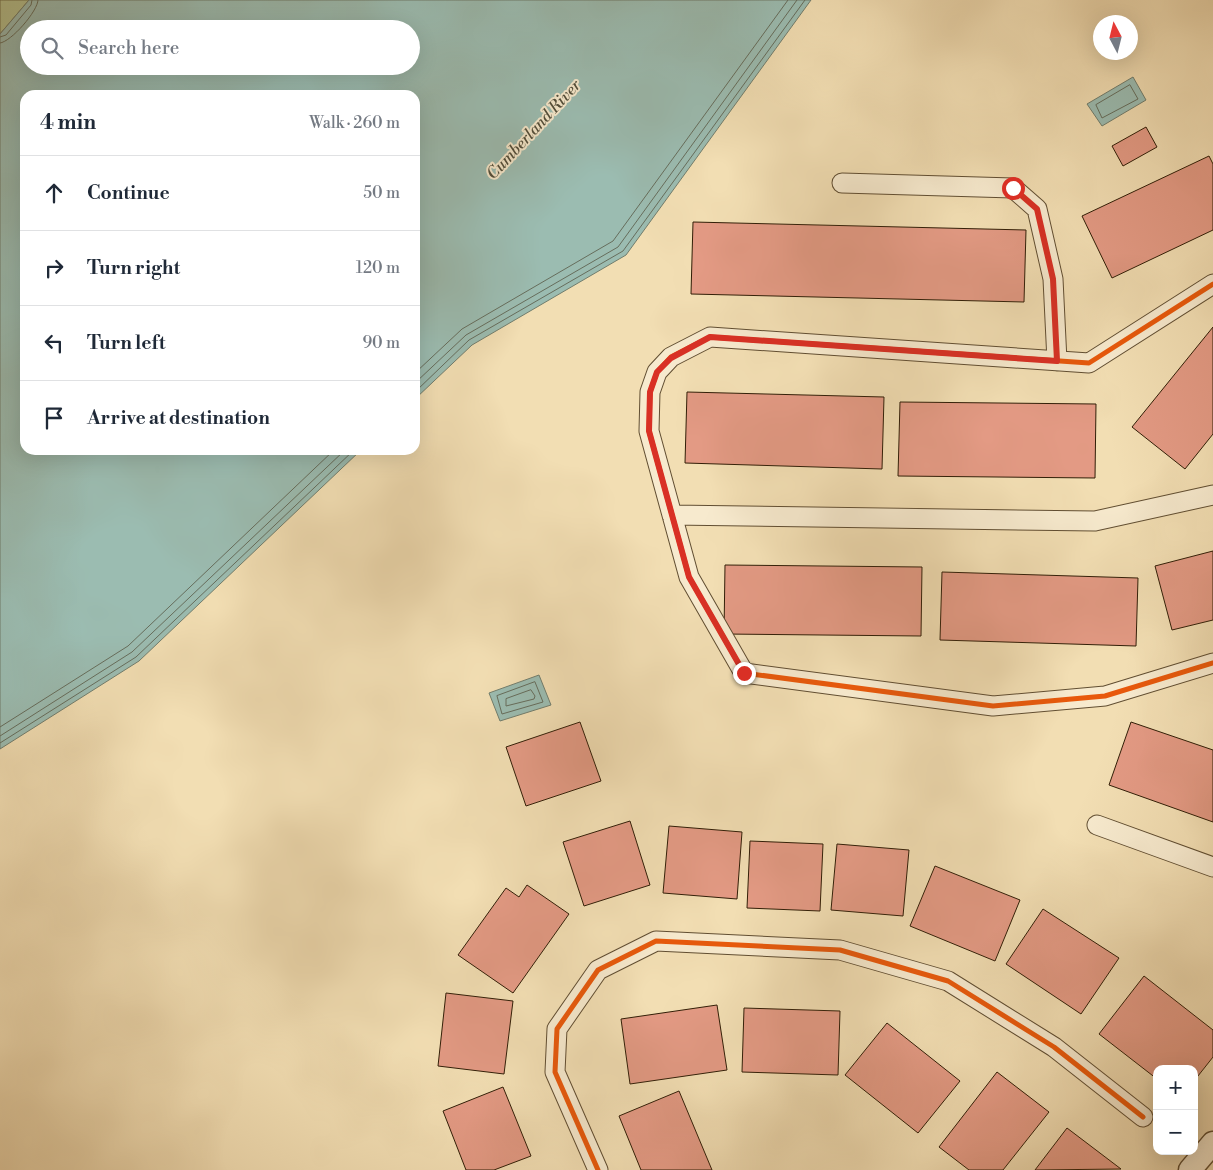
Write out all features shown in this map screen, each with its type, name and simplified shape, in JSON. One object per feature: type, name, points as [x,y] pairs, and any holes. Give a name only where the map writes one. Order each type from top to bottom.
[{"type":"street","points":[[842,183],[1013,188],[1037,209],[1053,279],[1057,361]]},
{"type":"street","points":[[1213,284],[1089,364],[710,337],[671,358],[657,372],[650,392],[649,431],[689,577],[744,673],[992,706],[1105,696],[1213,662]]},
{"type":"street","points":[[672,515],[1095,521],[1213,495]]},
{"type":"street","points":[[1097,825],[1213,867]]},
{"type":"street","points":[[598,1170],[555,1072],[557,1028],[598,970],[656,941],[840,950],[948,981],[1054,1047],[1143,1116]]},
{"type":"street","points":[[1190,1170],[1213,1143]]},
{"type":"green space","points":[[0,0],[29,0],[0,34]]},
{"type":"water","name":"Cumberland River","points":[[29,0],[811,0],[626,255],[472,345],[420,394],[420,90],[20,90],[20,455],[356,455],[139,661],[0,749],[0,34]]},
{"type":"water","points":[[1133,77],[1146,100],[1102,126],[1087,104]]},
{"type":"water","points":[[539,675],[551,705],[500,721],[489,693]]},
{"type":"building","points":[[1146,127],[1157,147],[1123,166],[1112,146]]},
{"type":"building","points":[[1209,156],[1213,164],[1213,230],[1112,278],[1082,216]]},
{"type":"building","points":[[693,222],[1026,230],[1024,302],[691,294]]},
{"type":"building","points":[[1213,327],[1213,434],[1185,469],[1132,427]]},
{"type":"building","points":[[687,392],[884,397],[882,469],[685,463]]},
{"type":"building","points":[[900,402],[1096,404],[1095,478],[898,476]]},
{"type":"building","points":[[1213,551],[1213,620],[1172,630],[1155,566]]},
{"type":"building","points":[[725,565],[922,567],[921,636],[724,634]]},
{"type":"building","points":[[942,572],[1138,578],[1136,646],[940,640]]},
{"type":"building","points":[[580,722],[601,781],[526,806],[506,747]]},
{"type":"building","points":[[1131,722],[1213,750],[1213,822],[1109,785]]},
{"type":"building","points":[[630,821],[650,885],[584,906],[563,842]]},
{"type":"building","points":[[669,826],[742,832],[737,899],[663,893]]},
{"type":"building","points":[[750,841],[823,844],[820,911],[747,908]]},
{"type":"building","points":[[837,844],[909,850],[903,916],[831,910]]},
{"type":"building","points":[[935,866],[1020,900],[995,961],[910,926]]},
{"type":"building","points":[[527,885],[569,914],[513,993],[458,955],[506,888],[519,897]]},
{"type":"building","points":[[1043,909],[1119,958],[1081,1014],[1006,964]]},
{"type":"building","points":[[1144,976],[1213,1030],[1213,1057],[1198,1076],[1198,1065],[1153,1065],[1153,1076],[1099,1034]]},
{"type":"building","points":[[446,993],[513,1001],[504,1074],[438,1066]]},
{"type":"building","points":[[717,1005],[727,1070],[630,1084],[621,1019]]},
{"type":"building","points":[[744,1008],[840,1011],[838,1075],[742,1072]]},
{"type":"building","points":[[887,1023],[960,1081],[918,1133],[845,1075]]},
{"type":"building","points":[[997,1072],[1049,1112],[1003,1170],[969,1170],[939,1147]]},
{"type":"building","points":[[503,1087],[531,1156],[494,1170],[466,1170],[443,1111]]},
{"type":"building","points":[[679,1091],[712,1170],[641,1170],[619,1116]]},
{"type":"building","points":[[1067,1128],[1121,1169],[1035,1170]]},
{"type":"cycle path","points":[[1213,284],[1089,363],[710,337],[671,357],[657,372],[650,392],[649,431],[689,577],[744,673],[993,706],[1105,696],[1213,663]]},
{"type":"cycle path","points":[[598,1170],[555,1072],[557,1029],[598,970],[656,941],[840,950],[948,981],[1054,1047],[1143,1117]]},
{"type":"route","points":[[744,673],[689,577],[649,431],[650,392],[657,372],[671,358],[710,337],[1057,361],[1053,279],[1037,209],[1013,188]]}]
